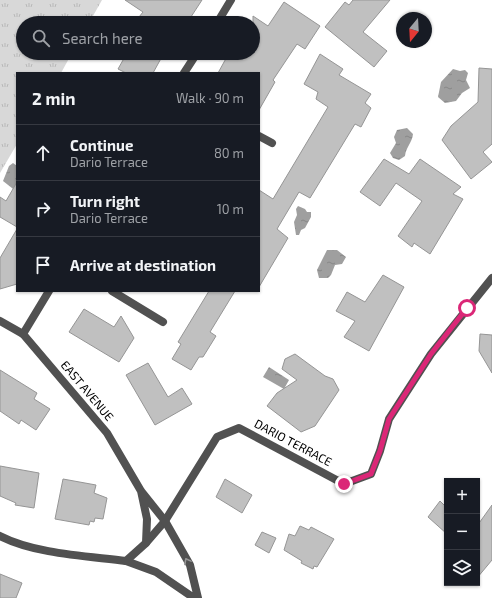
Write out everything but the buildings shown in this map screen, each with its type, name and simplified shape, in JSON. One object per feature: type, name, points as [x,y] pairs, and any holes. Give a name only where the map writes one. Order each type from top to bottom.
[{"type":"street","points":[[222,16],[232,0]]},
{"type":"street","points":[[185,72],[192,60]]},
{"type":"street","points":[[260,137],[272,143]]},
{"type":"street","name":"DARIO TERRACE","points":[[146,543],[165,521],[217,437],[239,428],[344,484],[371,474],[380,451],[389,419],[431,354],[492,278]]},
{"type":"street","points":[[23,334],[48,292]]},
{"type":"street","points":[[114,292],[163,322]]},
{"type":"street","name":"EAST AVENUE","points":[[0,321],[23,334],[107,433],[141,491],[165,521],[190,565],[198,598]]},
{"type":"street","name":"EAST AVENUE","points":[[141,491],[146,519],[146,543]]},
{"type":"street","points":[[0,536],[9,540],[47,550],[126,561],[156,572],[194,598]]},
{"type":"street","points":[[126,561],[146,543]]},
{"type":"green space","points":[[0,0],[102,0],[93,16],[16,16],[16,60],[68,60],[62,72],[16,72],[16,146],[0,173]]},
{"type":"water","points":[[453,69],[460,71],[465,70],[468,73],[466,80],[470,88],[462,93],[456,101],[445,103],[438,97],[441,82]]},
{"type":"water","points":[[407,128],[413,134],[405,156],[399,160],[393,158],[390,153],[396,143],[394,137],[397,130]]},
{"type":"water","points":[[13,163],[16,165],[16,191],[3,181],[9,166]]},
{"type":"water","points":[[298,206],[305,209],[307,212],[311,212],[311,217],[305,228],[301,230],[299,235],[296,235],[294,222],[297,215],[296,209]]},
{"type":"water","points":[[327,250],[337,250],[346,257],[342,264],[335,265],[331,275],[328,278],[319,278],[317,270]]},
{"type":"water","points":[[269,367],[289,380],[284,389],[263,377]]},
{"type":"route","points":[[344,484],[371,474],[380,451],[389,419],[431,354],[467,308]]}]
